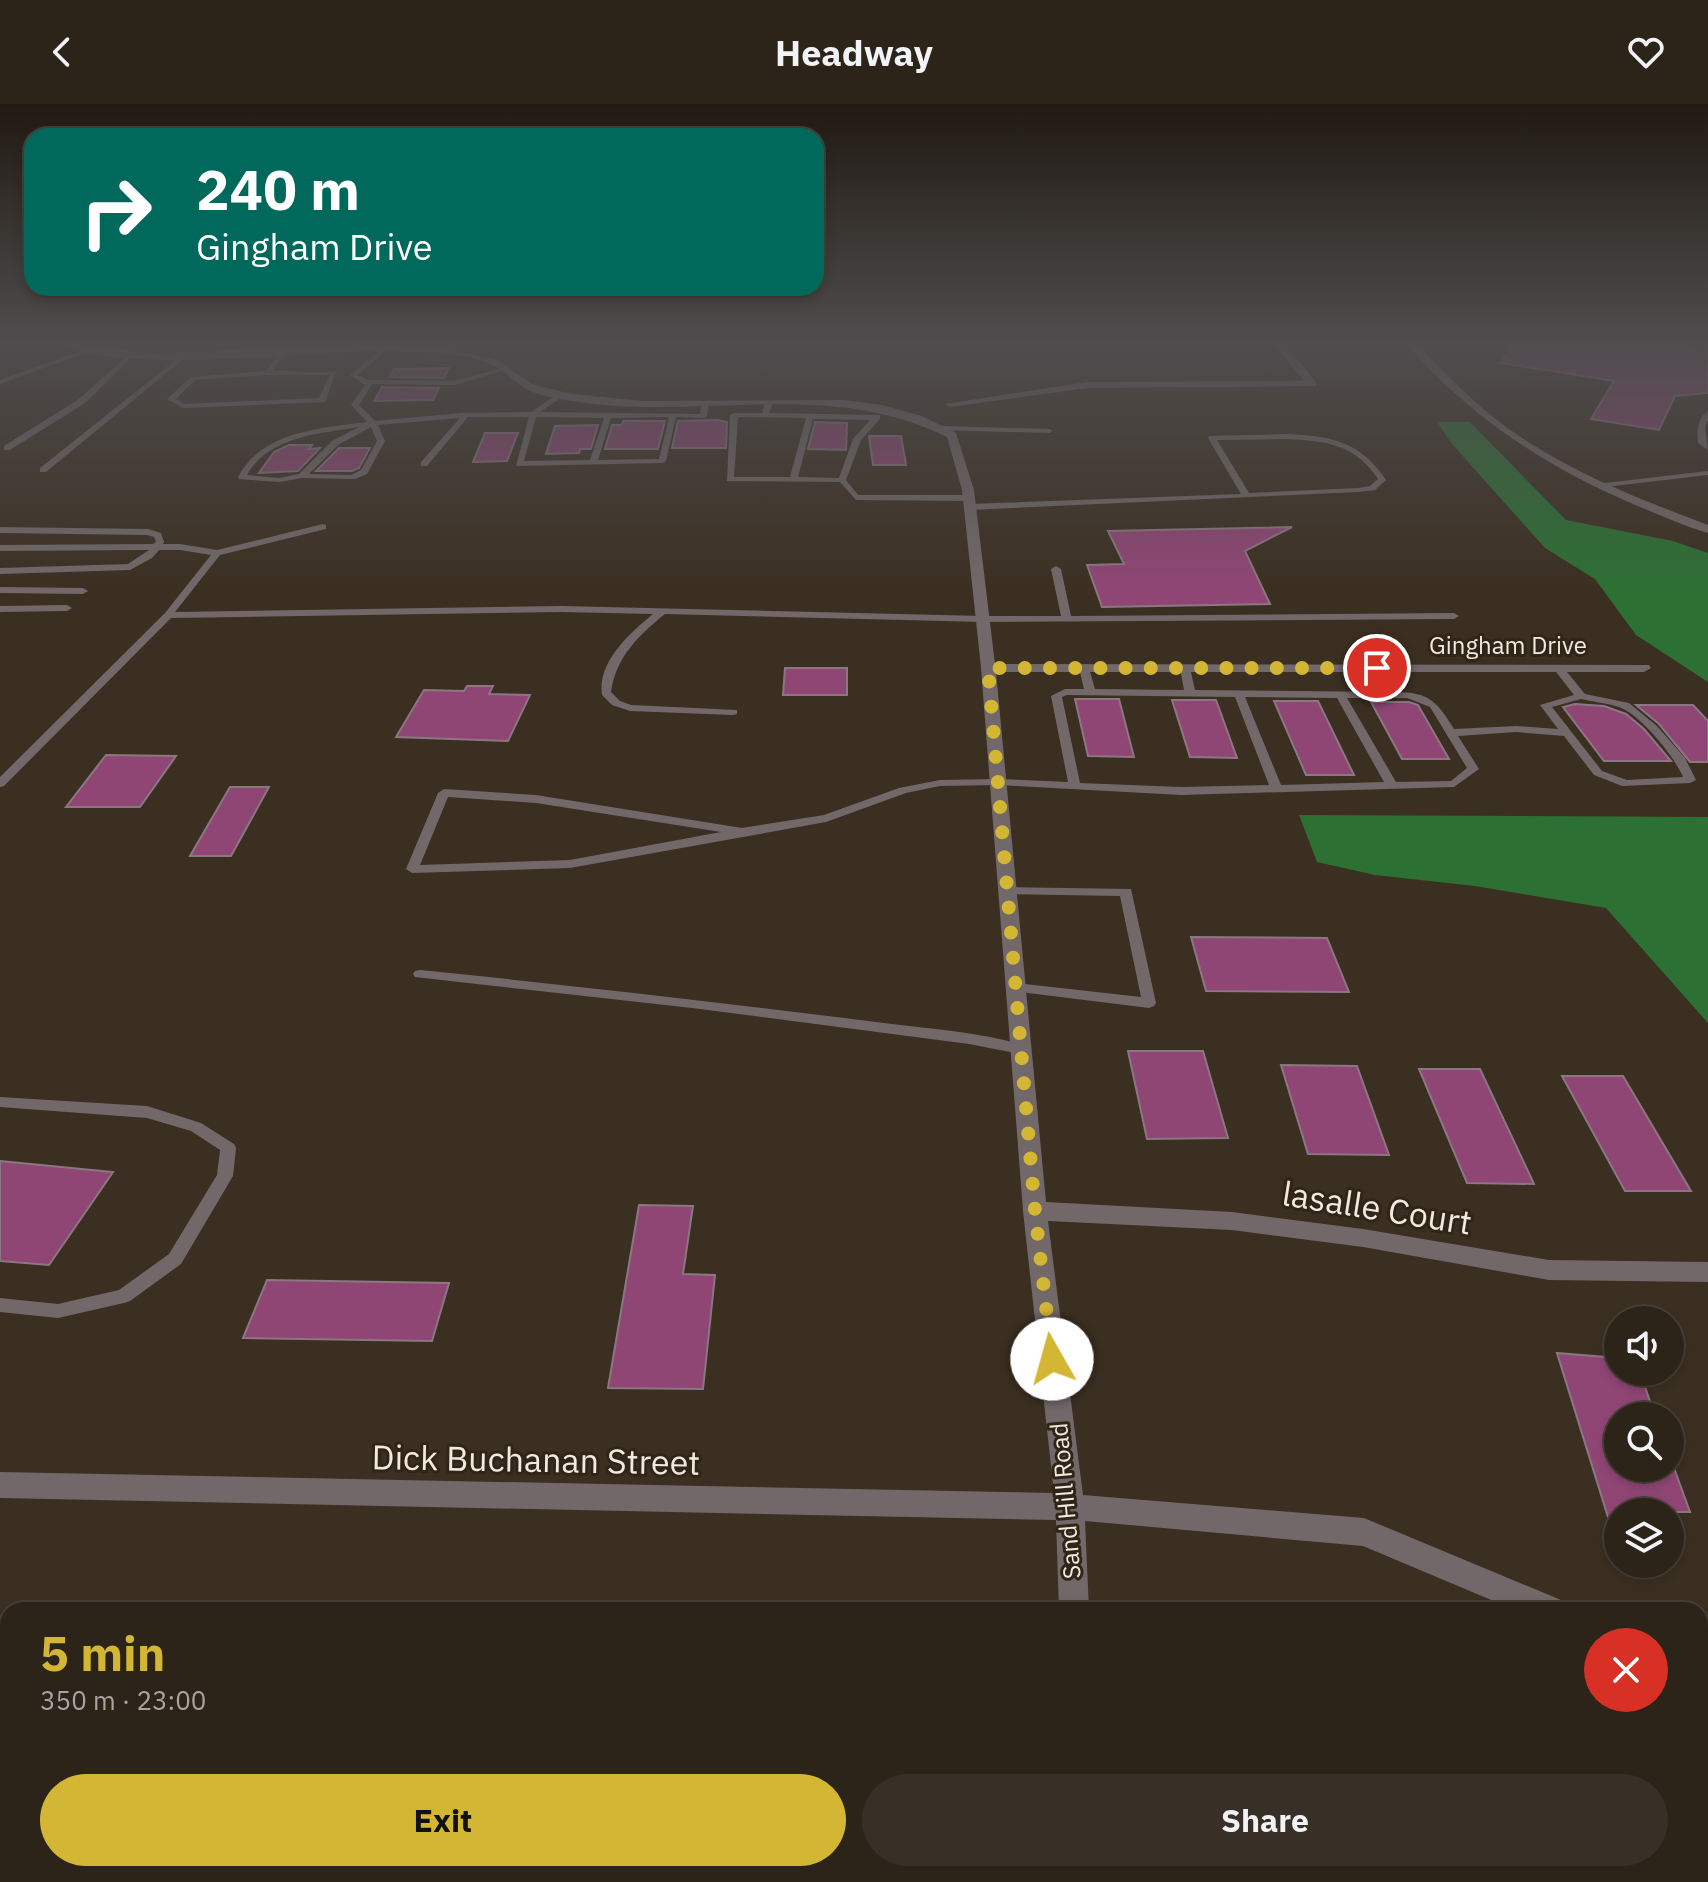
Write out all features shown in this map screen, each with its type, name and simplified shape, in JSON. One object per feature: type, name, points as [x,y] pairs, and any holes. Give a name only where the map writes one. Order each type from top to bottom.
[{"type":"street","points":[[934,425],[941,428]]},
{"type":"street","points":[[1499,425],[1550,460],[1708,529]]},
{"type":"street","name":"Sand Hill Road","points":[[941,428],[952,435],[969,503],[983,619],[1035,1211],[1070,1507],[1074,1602]]},
{"type":"street","name":"Gingham Drive","points":[[988,668],[1644,668]]},
{"type":"street","name":"lasalle Court","points":[[1035,1211],[1232,1221],[1363,1238],[1549,1270],[1708,1272]]},
{"type":"street","name":"Dick Buchanan Street","points":[[0,1485],[1070,1507],[1364,1532],[1531,1602]]},
{"type":"lane","points":[[7,448],[44,425]]},
{"type":"lane","points":[[43,470],[99,425]]},
{"type":"lane","points":[[364,425],[273,444],[245,465],[242,477],[279,480],[302,476],[352,477],[364,472],[381,441],[374,425]]},
{"type":"lane","points":[[302,476],[335,443],[369,425]]},
{"type":"lane","points":[[424,464],[457,425]]},
{"type":"lane","points":[[530,425],[519,464],[662,461],[671,425]]},
{"type":"lane","points":[[593,462],[605,425]]},
{"type":"lane","points":[[733,425],[730,479],[842,480]]},
{"type":"lane","points":[[793,480],[808,425]]},
{"type":"lane","points":[[842,480],[857,439],[870,425]]},
{"type":"lane","points":[[1702,425],[1702,443],[1708,448]]},
{"type":"lane","points":[[941,428],[1049,431]]},
{"type":"lane","points":[[842,480],[856,497],[969,503],[1247,496],[1358,490],[1372,488],[1382,480],[1372,465],[1355,450],[1329,440],[1212,438],[1247,496]]},
{"type":"lane","points":[[1605,485],[1708,473]]},
{"type":"lane","points":[[0,548],[180,547],[217,553],[323,527]]},
{"type":"lane","points":[[0,530],[148,532],[158,535],[160,542],[140,562],[121,568],[0,571]]},
{"type":"lane","points":[[0,784],[168,615],[217,553]]},
{"type":"lane","points":[[1056,569],[1067,619]]},
{"type":"lane","points":[[0,590],[83,591]]},
{"type":"lane","points":[[0,609],[67,608]]},
{"type":"lane","points":[[168,615],[562,609],[983,619],[1454,616]]},
{"type":"lane","points":[[663,611],[634,633],[617,654],[607,677],[606,693],[616,703],[630,708],[733,712]]},
{"type":"lane","points":[[1084,668],[1090,692]]},
{"type":"lane","points":[[1185,668],[1190,693]]},
{"type":"lane","points":[[1377,668],[1393,695]]},
{"type":"lane","points":[[1558,668],[1581,696]]},
{"type":"lane","points":[[742,832],[536,799],[444,793],[412,869],[570,864],[826,818],[903,790],[940,783],[998,782],[1075,786],[1181,791],[1392,786],[1454,784],[1473,769],[1434,705],[1408,695],[1090,692],[1056,696],[1075,786]]},
{"type":"lane","points":[[1239,694],[1276,788]]},
{"type":"lane","points":[[1340,694],[1392,786]]},
{"type":"lane","points":[[1581,696],[1625,705],[1653,728],[1681,760],[1690,780],[1626,784],[1598,773],[1545,705],[1581,696]]},
{"type":"lane","points":[[1451,733],[1516,729],[1566,733]]},
{"type":"lane","points":[[1008,891],[1126,892],[1149,1003],[1016,988]]},
{"type":"lane","points":[[420,974],[692,1003],[969,1039],[1021,1049]]},
{"type":"lane","points":[[0,1102],[147,1112],[196,1127],[228,1148],[225,1176],[175,1259],[124,1296],[58,1311],[0,1305]]},
{"type":"green space","points":[[1439,425],[1473,425],[1566,520],[1673,541],[1708,553],[1708,682],[1636,635],[1595,579],[1545,548],[1452,444]]},
{"type":"green space","points":[[1299,815],[1708,817],[1708,1023],[1606,908],[1475,886],[1375,875],[1317,862]]},
{"type":"building","points":[[598,425],[591,449],[580,449],[579,453],[546,454],[555,426]]},
{"type":"building","points":[[612,425],[664,425],[658,449],[605,449]]},
{"type":"building","points":[[677,425],[727,425],[726,448],[672,448]]},
{"type":"building","points":[[814,425],[847,425],[846,450],[808,449]]},
{"type":"building","points":[[1628,425],[1661,425],[1659,430]]},
{"type":"building","points":[[485,433],[518,433],[507,461],[473,462]]},
{"type":"building","points":[[869,436],[901,436],[906,465],[873,465]]},
{"type":"building","points":[[289,445],[320,448],[298,471],[259,473],[274,452]]},
{"type":"building","points":[[339,448],[370,448],[359,468],[352,471],[316,471]]},
{"type":"building","points":[[1292,527],[1245,551],[1270,604],[1102,607],[1087,565],[1124,564],[1108,531]]},
{"type":"building","points":[[785,668],[847,668],[847,695],[783,695]]},
{"type":"building","points":[[467,686],[493,686],[489,694],[530,695],[508,741],[396,737],[424,690],[464,691]]},
{"type":"building","points":[[1075,699],[1119,699],[1134,757],[1088,756]]},
{"type":"building","points":[[1172,700],[1216,700],[1237,758],[1190,757]]},
{"type":"building","points":[[1274,701],[1318,701],[1354,775],[1306,775]]},
{"type":"building","points":[[1371,702],[1409,702],[1418,705],[1449,759],[1402,759]]},
{"type":"building","points":[[1575,704],[1604,706],[1626,714],[1644,729],[1671,761],[1604,761],[1563,707]]},
{"type":"building","points":[[1636,705],[1693,705],[1708,721],[1708,762],[1690,762],[1659,724]]},
{"type":"building","points":[[106,755],[176,756],[140,807],[66,807]]},
{"type":"building","points":[[230,787],[269,787],[231,856],[190,856]]},
{"type":"building","points":[[1191,937],[1327,938],[1349,992],[1206,991]]},
{"type":"building","points":[[1128,1051],[1203,1051],[1228,1138],[1147,1139]]},
{"type":"building","points":[[1281,1065],[1357,1066],[1389,1155],[1308,1154]]},
{"type":"building","points":[[1419,1069],[1480,1069],[1534,1184],[1467,1183]]},
{"type":"building","points":[[1562,1076],[1623,1076],[1691,1191],[1625,1191]]},
{"type":"building","points":[[0,1161],[113,1172],[49,1265],[0,1261]]},
{"type":"building","points":[[639,1205],[693,1206],[683,1274],[715,1275],[703,1389],[608,1388]]},
{"type":"building","points":[[267,1280],[449,1283],[432,1341],[243,1338]]},
{"type":"building","points":[[1557,1353],[1604,1357],[1604,1386],[1645,1386],[1650,1402],[1604,1402],[1604,1482],[1679,1482],[1690,1512],[1684,1512],[1684,1498],[1604,1498],[1604,1504]]},
{"type":"route","points":[[1052,1359],[1035,1211],[988,668],[1377,668]]}]
